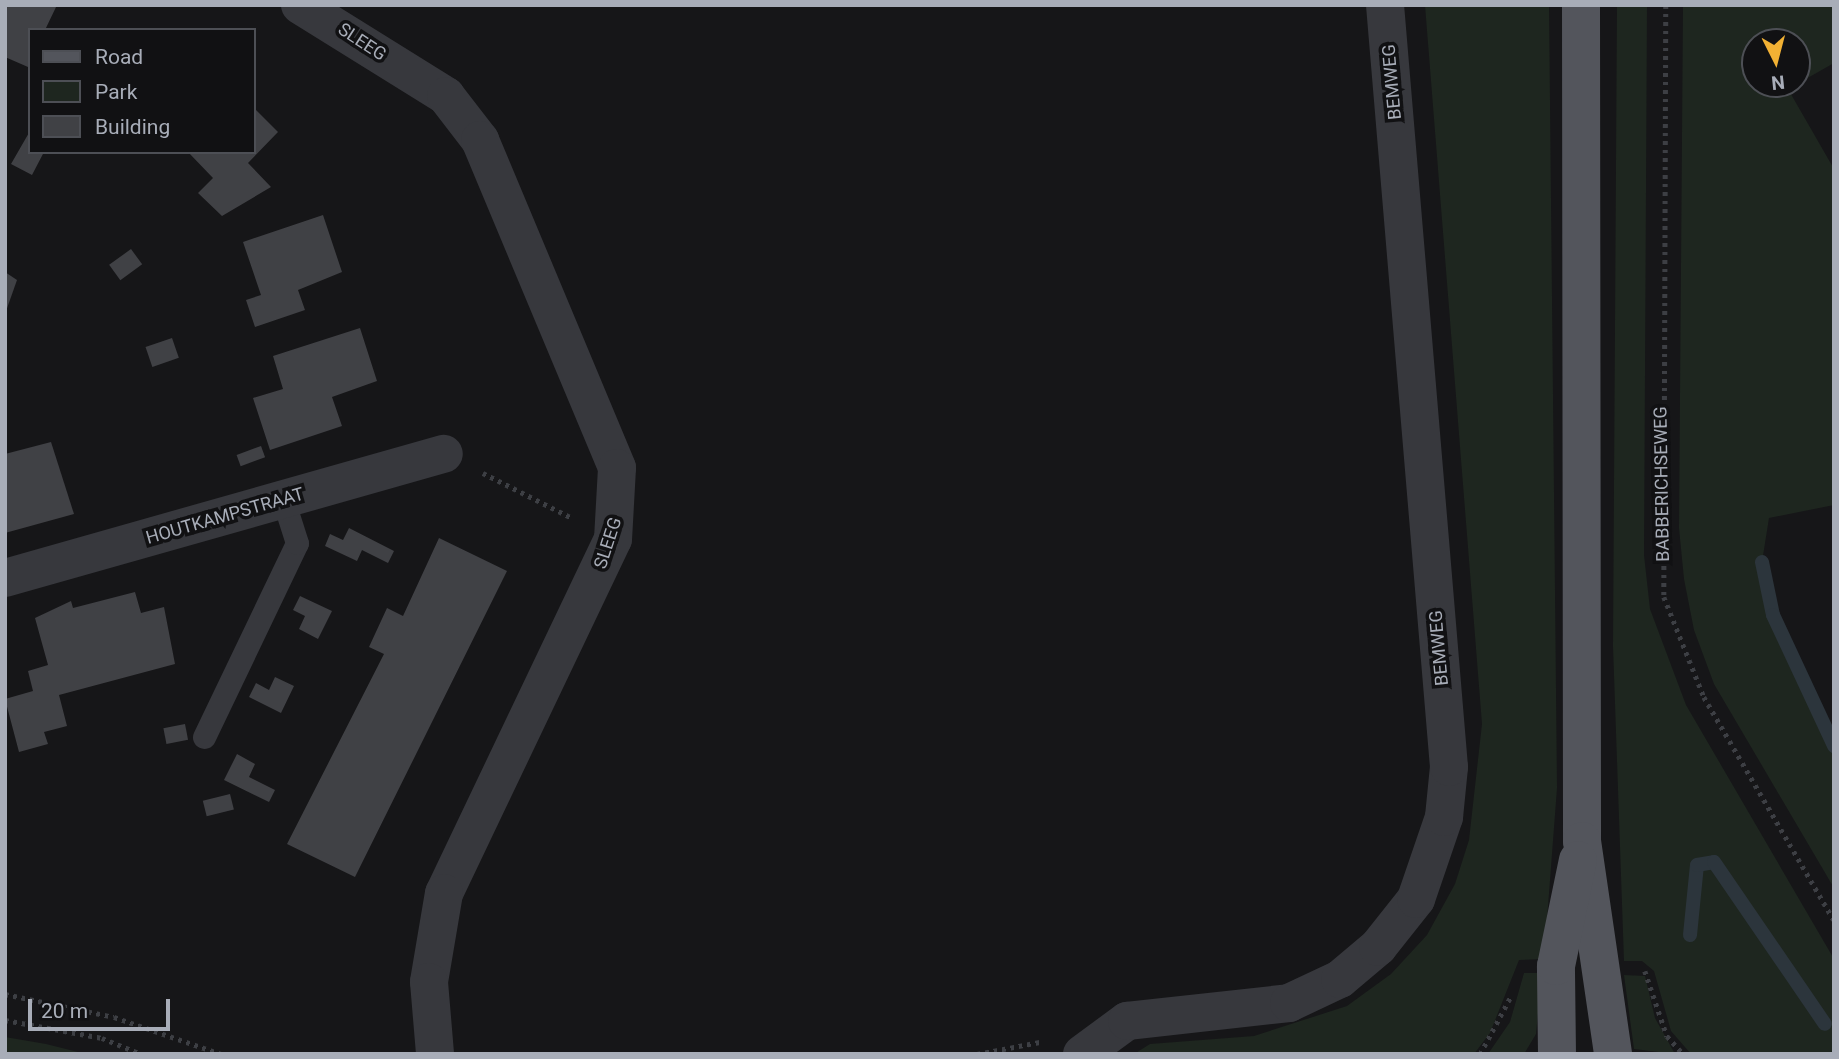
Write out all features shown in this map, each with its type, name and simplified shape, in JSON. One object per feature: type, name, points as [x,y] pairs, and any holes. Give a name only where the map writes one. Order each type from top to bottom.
[{"type":"main road","points":[[1581,5],[1582,841],[1613,1054]]},
{"type":"main road","points":[[1556,1054],[1556,966],[1582,841]]},
{"type":"street","name":"BEMWEG","points":[[1083,1051],[1127,1021],[1289,1003],[1340,979],[1378,947],[1416,900],[1444,817],[1449,767],[1385,5]]},
{"type":"street","name":"SLEEG","points":[[318,9],[446,96],[480,140],[617,468],[613,539],[444,893],[429,982],[435,1054]]},
{"type":"street","name":"HOUTKAMPSTRAAT","points":[[5,578],[444,454]]},
{"type":"lane","points":[[204,737],[297,543],[283,499]]},
{"type":"path","name":"BABBERICHSEWEG","points":[[1666,5],[1664,597],[1704,697],[1834,919]]},
{"type":"path","points":[[444,454],[613,539]]},
{"type":"path","points":[[5,995],[114,1017],[221,1054]]},
{"type":"path","points":[[5,1020],[102,1038],[141,1054]]},
{"type":"path","points":[[977,1054],[1037,1042],[1083,1051]]},
{"type":"green space","points":[[1425,5],[1549,5],[1557,788],[1544,959],[1519,960],[1490,1033],[1474,1054],[1134,1054],[1150,1044],[1254,1036],[1347,1006],[1391,974],[1427,935],[1455,884],[1469,840],[1482,724]]},
{"type":"green space","points":[[1617,5],[1647,5],[1644,555],[1650,609],[1686,705],[1834,959],[1834,1054],[1691,1054],[1671,1031],[1654,971],[1642,961],[1624,961],[1613,646]]},
{"type":"green space","points":[[1683,5],[1834,5],[1834,63],[1811,76],[1811,28],[1741,28],[1741,98],[1793,98],[1834,169],[1834,505],[1769,518],[1762,562],[1773,615],[1834,746],[1834,888],[1714,684],[1694,630],[1684,579],[1679,528]]},
{"type":"green space","points":[[1524,973],[1542,973],[1536,1034],[1524,1054],[1488,1054],[1510,1022]]},
{"type":"green space","points":[[1624,975],[1645,976],[1655,1018],[1675,1054],[1634,1049]]},
{"type":"green space","points":[[5,1037],[46,1044],[86,1054],[5,1054]]},
{"type":"building","points":[[5,5],[57,5],[46,28],[28,28],[28,67],[5,57]]},
{"type":"building","points":[[256,110],[278,132],[248,163],[271,187],[222,216],[198,193],[213,178],[190,154],[256,154]]},
{"type":"building","points":[[28,134],[28,154],[43,154],[32,175],[11,164]]},
{"type":"building","points":[[323,215],[342,272],[298,290],[305,310],[255,327],[246,300],[261,295],[243,242]]},
{"type":"building","points":[[131,249],[142,264],[120,280],[109,265]]},
{"type":"building","points":[[5,272],[17,280],[5,314]]},
{"type":"building","points":[[360,328],[377,381],[332,397],[342,426],[270,450],[253,398],[283,389],[273,356]]},
{"type":"building","points":[[172,338],[179,358],[152,367],[146,347]]},
{"type":"building","points":[[51,442],[74,514],[5,533],[5,454]]},
{"type":"building","points":[[261,446],[265,457],[241,466],[237,455]]},
{"type":"building","points":[[349,528],[394,551],[388,563],[362,550],[357,561],[325,546],[330,534],[343,540]]},
{"type":"building","points":[[439,538],[507,571],[355,877],[287,844],[384,654],[369,647],[387,608],[403,616]]},
{"type":"building","points":[[135,592],[141,613],[164,607],[175,664],[59,695],[67,726],[44,732],[48,744],[19,752],[5,699],[33,691],[28,671],[48,665],[35,618],[71,601],[73,608]]},
{"type":"building","points":[[300,596],[332,611],[318,639],[299,629],[305,616],[293,610]]},
{"type":"building","points":[[275,677],[294,686],[281,713],[249,697],[256,683],[269,690]]},
{"type":"building","points":[[185,724],[188,740],[166,744],[163,728]]},
{"type":"building","points":[[237,754],[255,764],[249,777],[275,790],[269,802],[224,780]]},
{"type":"building","points":[[230,794],[234,810],[207,816],[203,801]]},
{"type":"waterway","points":[[1762,562],[1773,615],[1834,746]]},
{"type":"waterway","points":[[1690,935],[1697,865],[1714,862],[1825,1024]]}]
